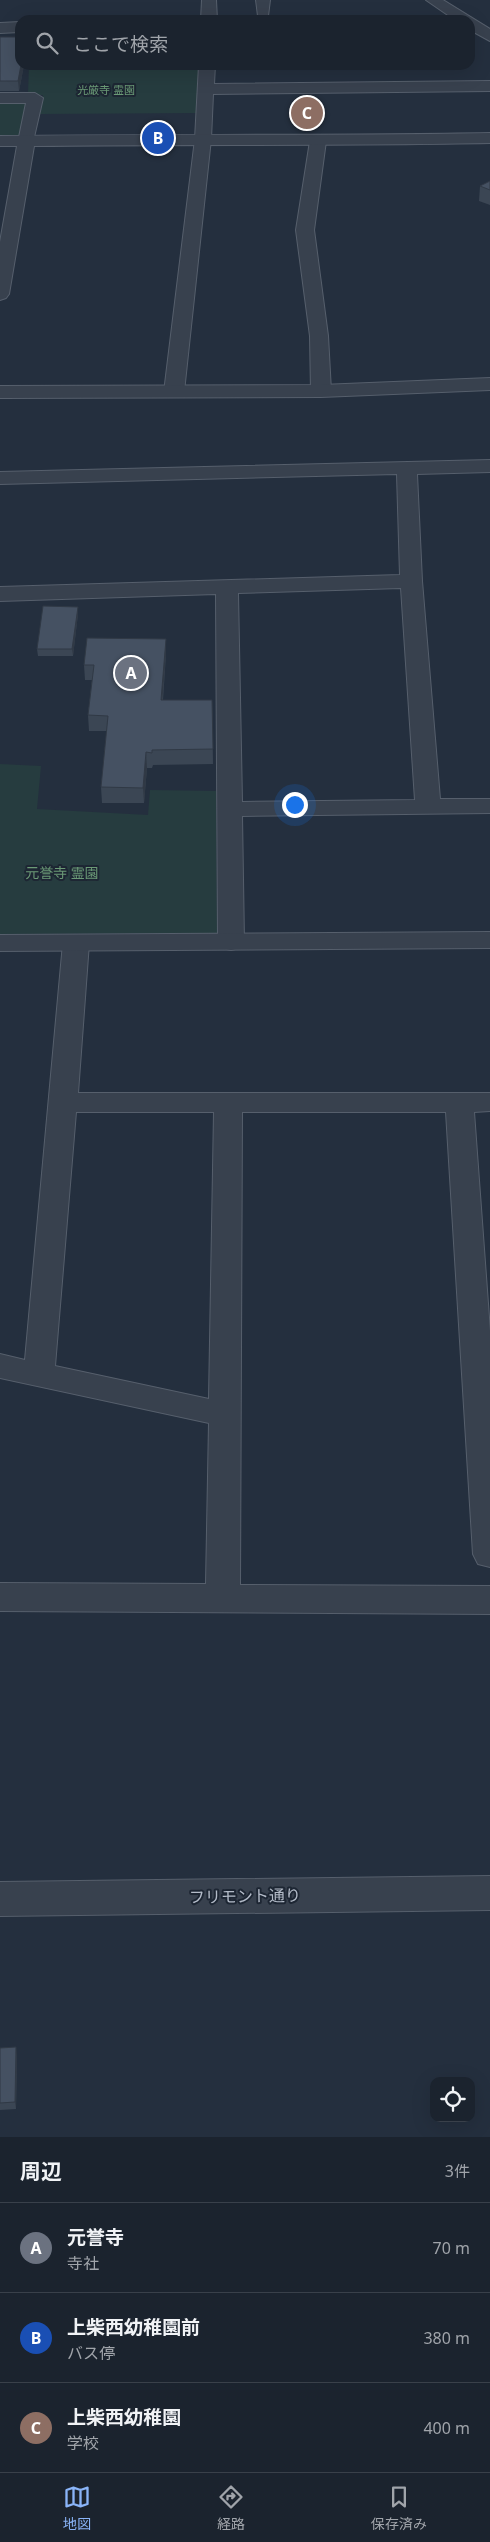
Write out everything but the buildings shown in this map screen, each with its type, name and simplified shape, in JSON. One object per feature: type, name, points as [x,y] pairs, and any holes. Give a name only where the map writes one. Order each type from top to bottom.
[{"type":"street","points":[[209,0],[209,15]]},
{"type":"street","points":[[434,0],[457,15]]},
{"type":"street","points":[[475,26],[490,36]]},
{"type":"street","points":[[0,28],[15,28]]},
{"type":"street","points":[[475,36],[490,36]]},
{"type":"street","points":[[174,392],[203,139],[207,70]]},
{"type":"street","points":[[206,89],[490,86]]},
{"type":"street","points":[[0,98],[35,98],[0,294]]},
{"type":"street","points":[[0,141],[203,139],[318,141],[490,138]]},
{"type":"street","points":[[318,141],[306,230],[318,336],[321,391]]},
{"type":"street","points":[[0,392],[321,391],[490,384]]},
{"type":"street","points":[[0,478],[490,466]]},
{"type":"street","points":[[407,469],[411,581],[428,807]]},
{"type":"street","points":[[0,594],[411,581]]},
{"type":"street","points":[[227,587],[231,942]]},
{"type":"street","points":[[229,808],[490,806]]},
{"type":"street","points":[[0,943],[490,940]]},
{"type":"street","points":[[39,1376],[76,943]]},
{"type":"street","points":[[459,1102],[490,1554]]},
{"type":"street","points":[[63,1103],[490,1102]]},
{"type":"street","points":[[223,1598],[228,1104]]},
{"type":"street","points":[[0,1366],[39,1376],[224,1414]]},
{"type":"street","points":[[0,1596],[490,1600]]},
{"type":"street","name":"フリモント通り","points":[[0,1899],[490,1893]]},
{"type":"green space","name":"光厳寺 霊園","points":[[29,70],[199,70],[197,113],[39,114],[43,95],[28,95]]},
{"type":"green space","points":[[0,98],[35,98],[26,142],[0,141]]},
{"type":"green space","name":"元誉寺 霊園","points":[[0,764],[41,766],[37,809],[148,815],[150,790],[216,791],[217,933],[0,934]]},
{"type":"place","name":"上柴西幼稚園","points":[[307,113]]},
{"type":"place","name":"上柴西幼稚園前","points":[[158,138]]},
{"type":"place","name":"元誉寺","points":[[131,673]]}]
